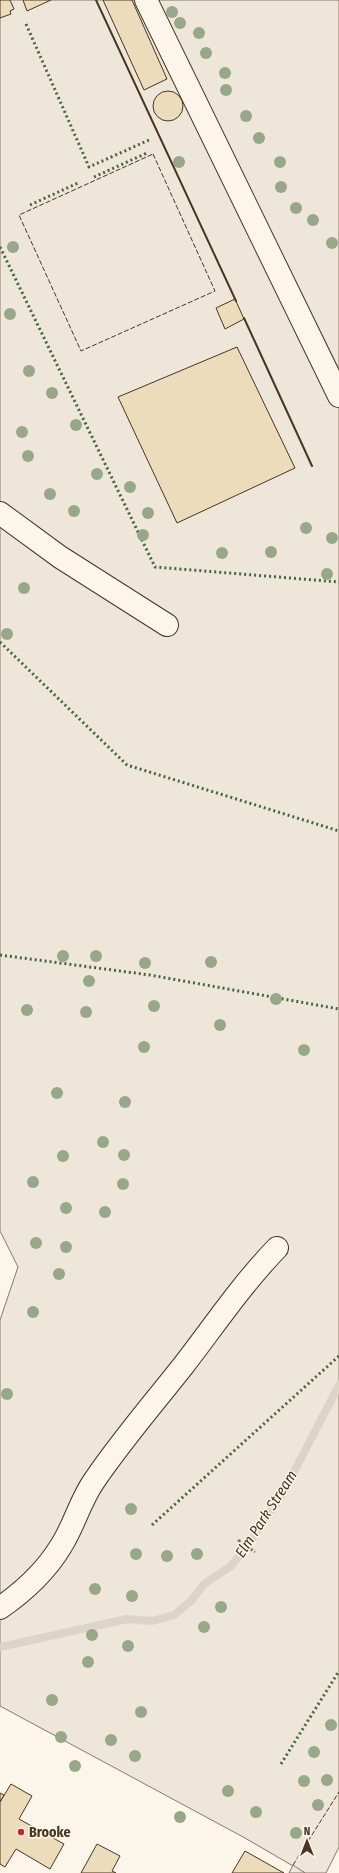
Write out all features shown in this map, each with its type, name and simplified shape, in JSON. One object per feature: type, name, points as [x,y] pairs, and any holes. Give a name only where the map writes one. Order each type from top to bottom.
[{"type":"lane","points":[[146,0],[339,396]]},
{"type":"lane","points":[[0,513],[60,557],[167,625]]},
{"type":"lane","points":[[0,1608],[12,1600],[43,1571],[62,1546],[91,1485],[115,1450],[183,1366],[253,1273],[277,1248]]},
{"type":"path","points":[[238,1540],[255,1552]]},
{"type":"shaded area","points":[[0,0],[339,0],[339,1847],[326,1873],[305,1873],[245,1838],[0,1706],[0,1320],[18,1267],[0,1231]]},
{"type":"shaded area","points":[[293,1865],[305,1873],[289,1873]]},
{"type":"building","points":[[0,0],[10,0],[14,9],[10,11],[11,14],[0,18]]},
{"type":"building","points":[[23,0],[51,0],[27,11]]},
{"type":"building","points":[[103,0],[132,0],[167,79],[144,90]]},
{"type":"building","points":[[168,91],[179,95],[183,106],[179,117],[168,121],[157,117],[153,106],[157,95]]},
{"type":"building","points":[[235,299],[244,319],[225,329],[216,308]]},
{"type":"building","points":[[237,347],[295,468],[177,523],[118,397]]},
{"type":"building","name":"Brooke","points":[[11,1784],[32,1796],[19,1819],[64,1844],[50,1869],[16,1849],[5,1867],[0,1864],[0,1802]]},
{"type":"building","points":[[0,1793],[4,1795],[0,1802]]},
{"type":"building","points":[[97,1844],[120,1856],[112,1871],[116,1873],[81,1873]]},
{"type":"building","points":[[245,1851],[284,1873],[232,1873]]},
{"type":"waterway","name":"Elm Park Stream","points":[[0,1647],[127,1619],[152,1621],[174,1615],[192,1600],[204,1584],[231,1566],[248,1545],[283,1493],[339,1385]]},
{"type":"hedge","points":[[26,24],[89,167],[149,140]]},
{"type":"hedge","points":[[94,177],[147,153]]},
{"type":"hedge","points":[[30,205],[78,183]]},
{"type":"hedge","points":[[0,247],[155,567],[339,582]]},
{"type":"hedge","points":[[0,642],[127,765],[339,831]]},
{"type":"hedge","points":[[0,955],[150,975],[339,1009]]},
{"type":"hedge","points":[[152,1525],[339,1356]]},
{"type":"hedge","points":[[281,1764],[339,1671]]},
{"type":"fence","points":[[153,154],[215,291],[81,351],[19,215],[153,154]]},
{"type":"fence","points":[[293,1865],[339,1792]]},
{"type":"wall","points":[[96,0],[236,301]]},
{"type":"wall","points":[[244,318],[312,466]]},
{"type":"place","name":"Brooke","points":[[21,1832]]}]
